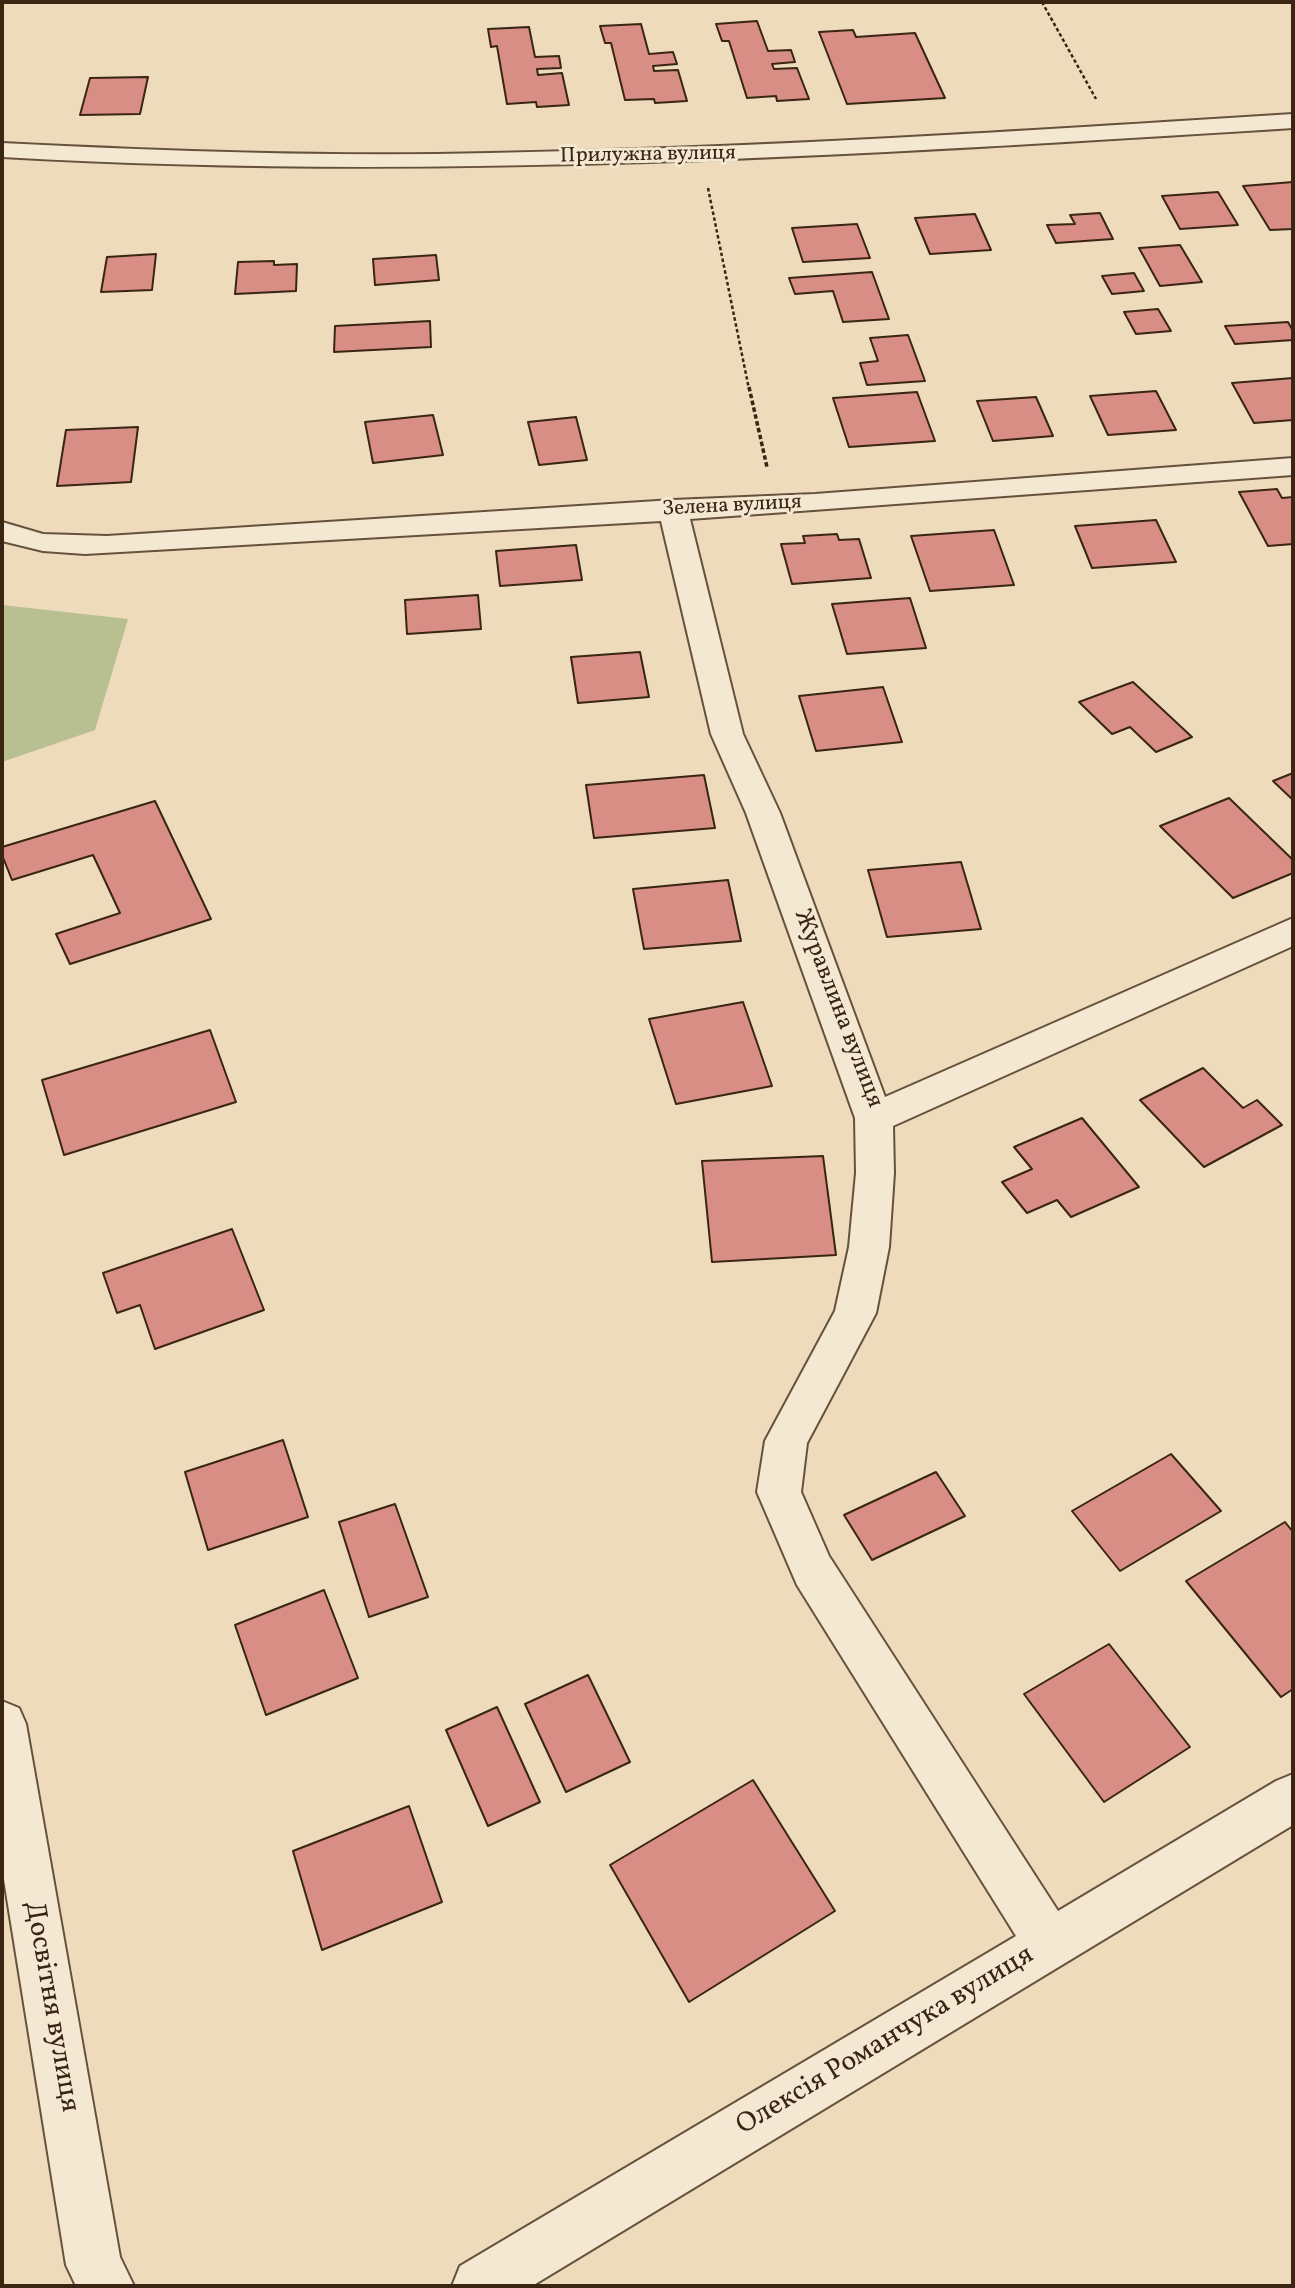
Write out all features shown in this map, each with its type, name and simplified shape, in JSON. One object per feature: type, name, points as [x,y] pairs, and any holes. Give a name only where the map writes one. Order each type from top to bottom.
[{"type":"street","name":"Прилужна вулиця","points":[[2,150],[256,162],[702,156],[1293,121]]},
{"type":"street","name":"Зелена вулиця","points":[[2,531],[19,539],[70,545],[171,540],[777,505],[1293,466]]},
{"type":"street","name":"Журавлина вулиця","points":[[673,509],[727,734],[763,814],[874,1118],[1293,931]]},
{"type":"street","points":[[874,1118],[876,1173],[869,1247],[855,1312],[786,1441],[779,1492],[813,1570],[1050,1943]]},
{"type":"street","name":"Досвітня вулиця","points":[[2,1724],[94,2265],[106,2286]]},
{"type":"street","name":"Олексія Романчука вулиця","points":[[480,2286],[1293,1798]]},
{"type":"path","points":[[1042,2],[1115,132]]},
{"type":"path","points":[[702,156],[730,309],[757,432],[777,505]]},
{"type":"green space","points":[[2,605],[128,619],[95,730],[2,762]]},
{"type":"building","points":[[757,21],[768,51],[791,50],[795,62],[772,64],[774,69],[797,68],[809,99],[777,101],[776,96],[747,98],[729,41],[722,41],[716,24]]},
{"type":"building","points":[[641,24],[649,54],[673,52],[677,64],[653,66],[654,71],[678,70],[687,101],[655,103],[654,99],[625,100],[611,43],[605,43],[600,26]]},
{"type":"building","points":[[529,27],[535,57],[559,56],[561,68],[537,69],[538,75],[562,73],[569,105],[537,107],[536,102],[507,104],[497,46],[491,47],[488,29]]},
{"type":"building","points":[[853,30],[856,37],[915,33],[945,98],[847,104],[819,32]]},
{"type":"building","points":[[148,77],[140,114],[80,115],[90,78]]},
{"type":"building","points":[[1293,182],[1293,229],[1270,230],[1243,186]]},
{"type":"building","points":[[1218,192],[1238,225],[1180,229],[1162,196]]},
{"type":"building","points":[[1100,213],[1113,239],[1056,243],[1047,225],[1075,224],[1070,215]]},
{"type":"building","points":[[975,214],[991,250],[930,254],[915,218]]},
{"type":"building","points":[[857,224],[870,258],[803,262],[792,228]]},
{"type":"building","points":[[1180,245],[1202,282],[1160,286],[1139,248]]},
{"type":"building","points":[[156,254],[152,290],[101,292],[107,257]]},
{"type":"building","points":[[436,255],[439,280],[375,285],[373,259]]},
{"type":"building","points":[[274,261],[274,265],[297,264],[296,291],[235,294],[238,262]]},
{"type":"building","points":[[872,272],[889,319],[843,322],[833,291],[795,294],[789,278]]},
{"type":"building","points":[[1134,273],[1144,291],[1112,294],[1102,276]]},
{"type":"building","points":[[1158,309],[1171,331],[1136,334],[1124,312]]},
{"type":"building","points":[[430,321],[431,347],[334,352],[335,326]]},
{"type":"building","points":[[1288,322],[1293,331],[1293,340],[1235,344],[1225,326]]},
{"type":"building","points":[[908,335],[925,381],[867,385],[860,363],[878,361],[870,338]]},
{"type":"building","points":[[1293,378],[1293,420],[1254,423],[1232,383]]},
{"type":"building","points":[[1156,391],[1176,430],[1108,435],[1090,396]]},
{"type":"building","points":[[917,392],[935,441],[849,447],[833,398]]},
{"type":"building","points":[[1036,397],[1053,436],[993,441],[977,401]]},
{"type":"building","points":[[433,415],[443,455],[373,463],[365,422]]},
{"type":"building","points":[[576,417],[587,460],[539,465],[528,422]]},
{"type":"building","points":[[138,427],[131,482],[57,486],[66,430]]},
{"type":"building","points":[[1277,489],[1282,498],[1293,497],[1293,544],[1268,546],[1239,492]]},
{"type":"building","points":[[1156,520],[1176,562],[1092,568],[1075,526]]},
{"type":"building","points":[[994,530],[1014,585],[930,591],[911,536]]},
{"type":"building","points":[[837,534],[839,540],[859,539],[871,578],[792,584],[781,544],[805,543],[803,536]]},
{"type":"building","points":[[576,545],[582,580],[500,586],[496,551]]},
{"type":"building","points":[[478,595],[481,629],[407,634],[405,600]]},
{"type":"building","points":[[910,598],[926,648],[847,654],[832,604]]},
{"type":"building","points":[[640,652],[649,697],[578,703],[571,657]]},
{"type":"building","points":[[1133,682],[1192,737],[1156,752],[1130,727],[1112,734],[1079,702]]},
{"type":"building","points":[[883,687],[902,742],[816,751],[799,696]]},
{"type":"building","points":[[1293,773],[1293,800],[1273,781]]},
{"type":"building","points":[[704,775],[715,828],[594,838],[586,785]]},
{"type":"building","points":[[1229,798],[1293,860],[1293,873],[1233,898],[1160,826]]},
{"type":"building","points":[[155,801],[211,919],[70,964],[56,934],[120,913],[93,855],[12,880],[2,855],[2,847]]},
{"type":"building","points":[[961,862],[981,929],[887,937],[868,870]]},
{"type":"building","points":[[728,880],[741,941],[644,949],[633,889]]},
{"type":"building","points":[[743,1002],[772,1086],[676,1104],[649,1019]]},
{"type":"building","points":[[210,1030],[236,1102],[64,1155],[42,1080]]},
{"type":"building","points":[[1203,1068],[1243,1108],[1257,1100],[1282,1125],[1204,1167],[1140,1100]]},
{"type":"building","points":[[1082,1118],[1139,1187],[1071,1217],[1057,1200],[1027,1213],[1002,1182],[1032,1169],[1014,1147]]},
{"type":"building","points":[[823,1156],[836,1255],[712,1262],[702,1161]]},
{"type":"building","points":[[232,1229],[264,1310],[155,1349],[140,1305],[117,1313],[103,1273]]},
{"type":"building","points":[[283,1440],[308,1517],[208,1550],[185,1472]]},
{"type":"building","points":[[1171,1454],[1221,1511],[1120,1571],[1072,1511]]},
{"type":"building","points":[[936,1472],[965,1516],[872,1560],[844,1515]]},
{"type":"building","points":[[395,1504],[428,1597],[369,1617],[339,1522]]},
{"type":"building","points":[[1285,1522],[1293,1532],[1293,1689],[1281,1697],[1186,1581]]},
{"type":"building","points":[[324,1590],[358,1678],[266,1715],[235,1625]]},
{"type":"building","points":[[1109,1644],[1190,1747],[1104,1802],[1024,1694]]},
{"type":"building","points":[[588,1675],[630,1762],[566,1792],[525,1704]]},
{"type":"building","points":[[497,1707],[540,1802],[488,1826],[446,1730]]},
{"type":"building","points":[[753,1780],[835,1911],[689,2002],[610,1865]]},
{"type":"building","points":[[409,1806],[442,1902],[322,1950],[293,1851]]}]
